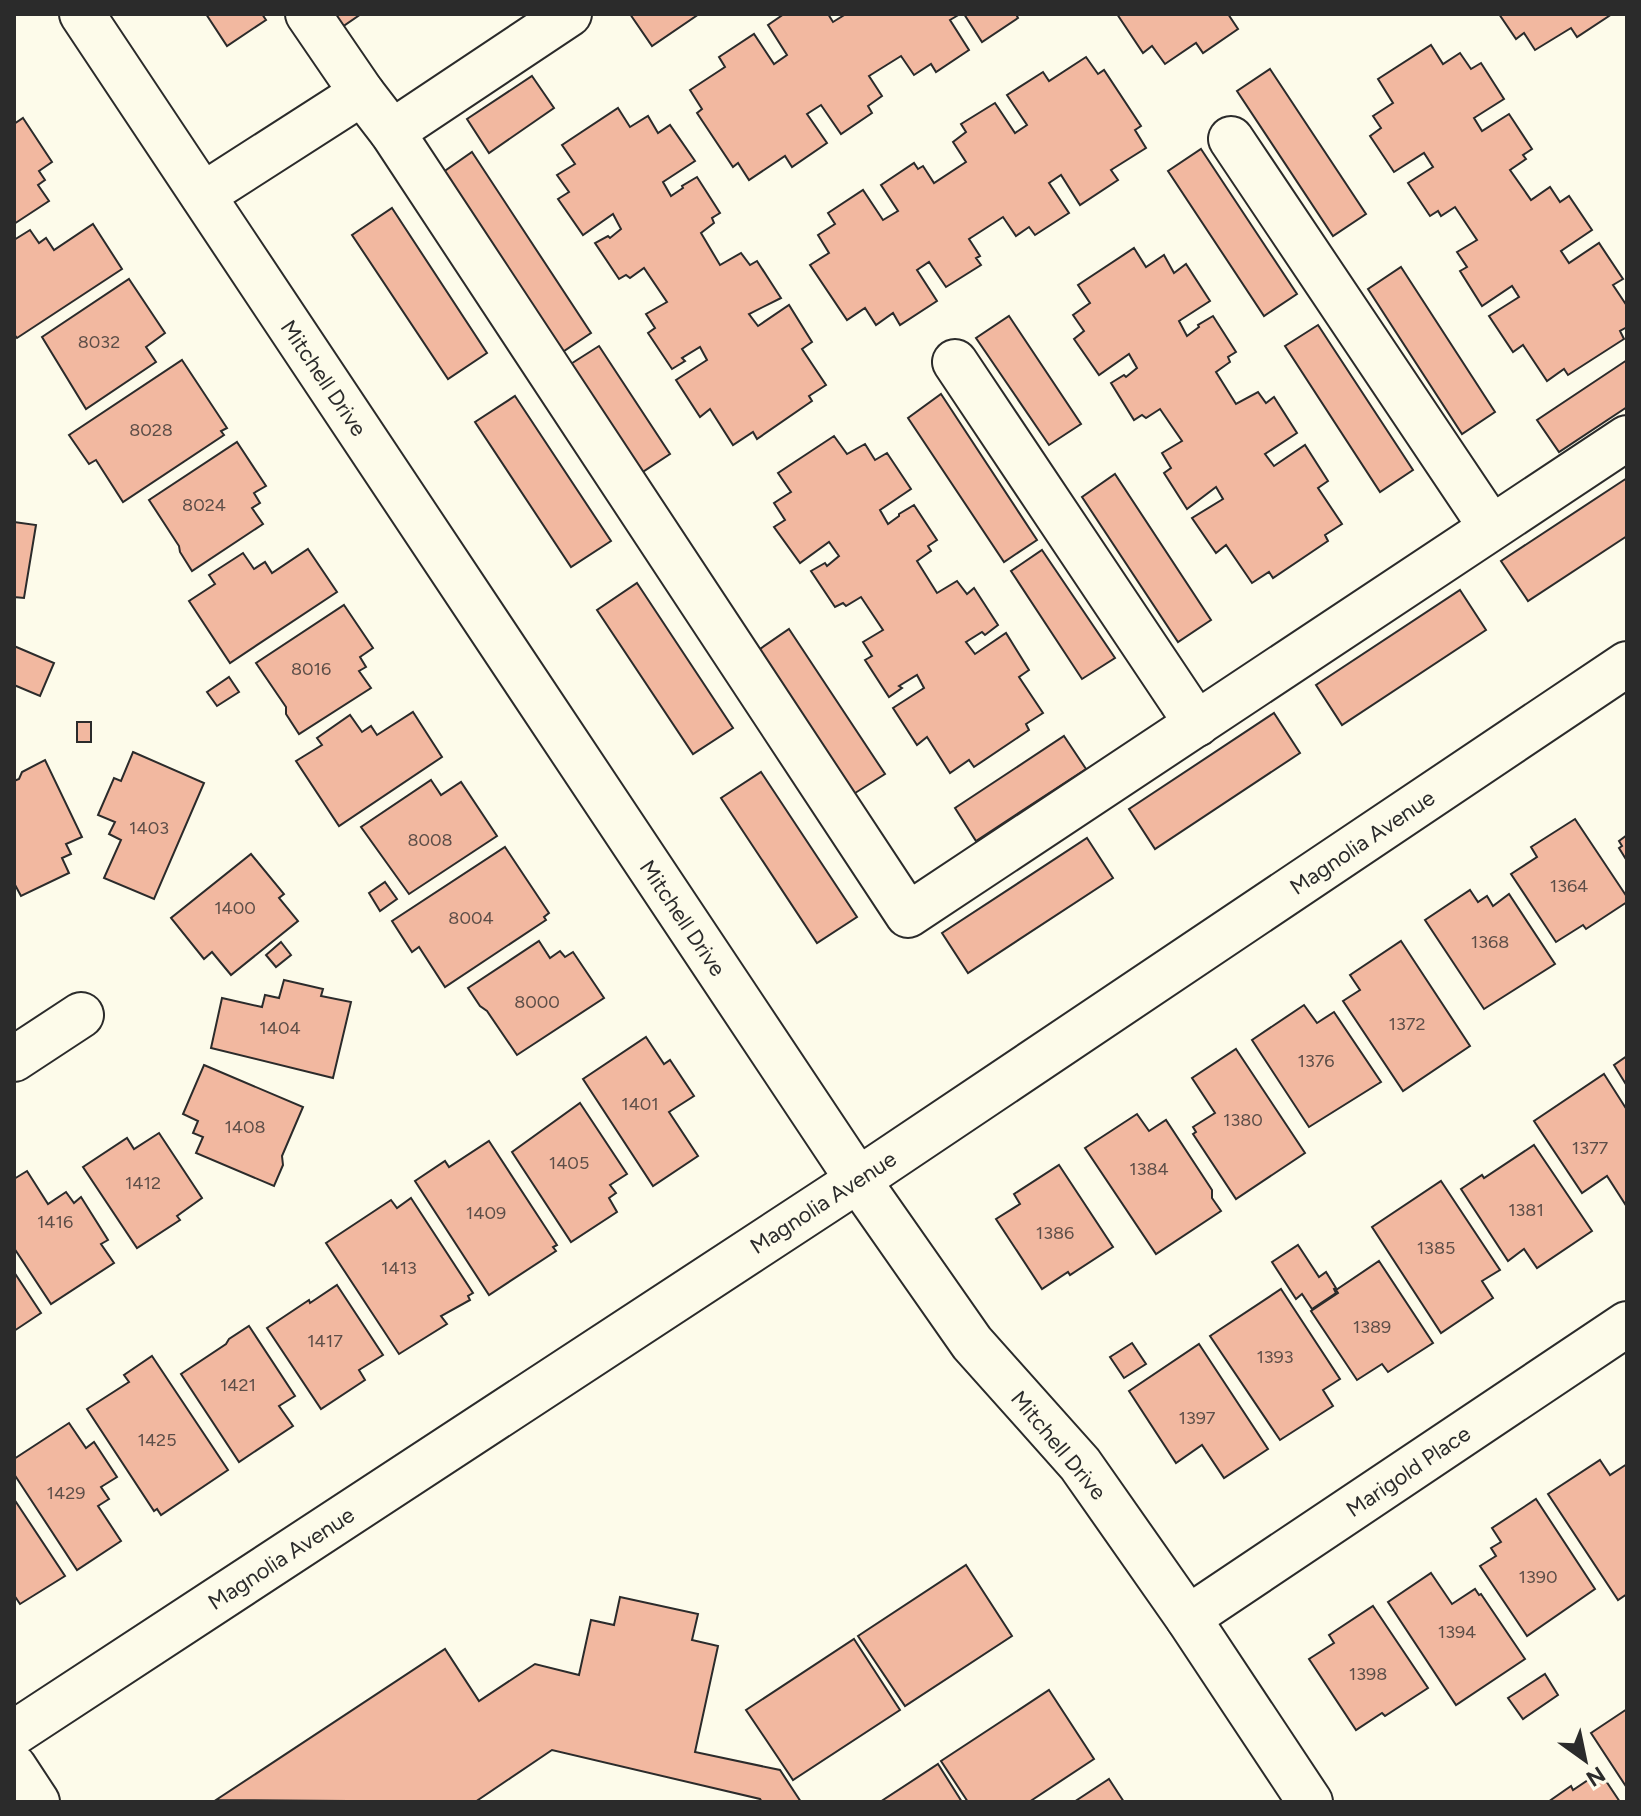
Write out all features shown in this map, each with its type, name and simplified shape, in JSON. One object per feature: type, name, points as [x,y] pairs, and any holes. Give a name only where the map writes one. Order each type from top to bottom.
[{"type":"street","name":"Mitchell Drive","points":[[82,14],[858,1180],[972,1343],[1080,1464],[1188,1618],[1310,1802]]},
{"type":"street","points":[[308,14],[392,132],[908,915],[1627,438]]},
{"type":"street","points":[[392,132],[569,14]]},
{"type":"street","points":[[203,195],[362,93]]},
{"type":"street","points":[[1231,139],[1491,527]]},
{"type":"street","points":[[955,362],[1197,724]]},
{"type":"street","name":"Magnolia Avenue","points":[[14,1733],[858,1180],[1627,664]]},
{"type":"street","points":[[14,1059],[81,1015]]},
{"type":"street","name":"Marigold Place","points":[[1188,1618],[1627,1324]]},
{"type":"street","points":[[14,1767],[37,1802]]},
{"type":"building","points":[[206,14],[262,14],[266,20],[227,46]]},
{"type":"building","points":[[333,14],[361,14],[342,27]]},
{"type":"building","points":[[630,14],[699,14],[652,46]]},
{"type":"building","points":[[784,14],[828,14],[833,22],[846,14],[960,14],[950,20],[969,50],[936,72],[931,64],[914,75],[901,56],[869,76],[882,96],[868,106],[872,113],[841,134],[821,105],[807,114],[827,143],[792,167],[785,156],[749,180],[738,163],[733,167],[697,113],[702,109],[690,90],[725,67],[719,57],[754,34],[774,64],[787,55],[768,25]]},
{"type":"building","points":[[964,14],[1016,14],[1018,18],[982,42]]},
{"type":"building","points":[[1117,14],[1228,14],[1238,29],[1203,53],[1196,43],[1165,64],[1152,46],[1143,53]]},
{"type":"building","points":[[1499,14],[1612,14],[1577,37],[1571,28],[1535,50],[1524,33],[1516,39]]},
{"type":"building","points":[[1431,45],[1443,64],[1460,53],[1471,69],[1481,63],[1504,99],[1474,118],[1482,131],[1509,114],[1532,149],[1523,155],[1526,159],[1510,170],[1531,200],[1550,187],[1560,202],[1569,196],[1592,230],[1561,251],[1569,263],[1599,243],[1623,279],[1613,285],[1627,306],[1627,327],[1620,331],[1624,339],[1568,375],[1564,369],[1547,381],[1523,345],[1513,352],[1489,316],[1519,297],[1512,286],[1482,306],[1460,271],[1467,267],[1457,252],[1477,240],[1455,207],[1441,216],[1438,211],[1430,216],[1408,183],[1433,167],[1424,153],[1394,172],[1370,136],[1381,128],[1373,116],[1393,103],[1378,79]]},
{"type":"building","points":[[1086,57],[1098,74],[1104,70],[1141,126],[1135,130],[1146,148],[1111,170],[1118,180],[1080,205],[1061,175],[1049,183],[1069,213],[1035,235],[1029,227],[1016,236],[1003,217],[969,239],[980,256],[976,258],[981,265],[946,287],[929,262],[917,270],[937,301],[900,325],[893,313],[876,325],[865,308],[847,320],[810,265],[829,253],[818,235],[835,224],[828,213],[863,190],[883,220],[898,211],[881,185],[914,163],[918,169],[923,166],[934,183],[966,162],[953,142],[966,132],[961,124],[995,103],[1015,133],[1027,125],[1007,95],[1043,72],[1049,81]]},
{"type":"building","points":[[1270,69],[1366,214],[1333,236],[1237,91]]},
{"type":"building","points":[[532,76],[554,108],[489,153],[467,119]]},
{"type":"building","points":[[618,108],[630,127],[648,116],[658,133],[670,125],[695,161],[663,182],[671,196],[697,177],[720,213],[712,218],[714,223],[701,233],[720,265],[741,253],[750,265],[757,261],[781,298],[749,314],[758,326],[789,305],[812,342],[802,349],[826,385],[809,396],[812,401],[757,439],[753,432],[733,445],[710,409],[700,417],[676,380],[707,360],[700,347],[682,358],[685,361],[672,369],[648,333],[655,328],[646,314],[667,302],[644,268],[630,278],[626,275],[619,279],[595,243],[608,236],[610,238],[621,229],[613,214],[583,235],[558,199],[569,192],[557,175],[575,164],[562,145]]},
{"type":"building","points":[[23,118],[52,162],[39,171],[45,180],[38,185],[49,201],[14,224],[14,124]]},
{"type":"building","points":[[1201,149],[1297,294],[1264,316],[1168,171]]},
{"type":"building","points":[[472,152],[591,333],[558,355],[439,175]]},
{"type":"building","points":[[392,208],[487,353],[448,379],[352,235]]},
{"type":"building","points":[[93,224],[122,269],[17,338],[14,334],[14,240],[30,230],[39,243],[46,238],[54,250]]},
{"type":"building","points":[[1134,248],[1146,267],[1164,255],[1174,273],[1186,264],[1210,301],[1179,321],[1187,336],[1213,316],[1236,352],[1228,357],[1230,362],[1216,372],[1236,404],[1258,392],[1266,403],[1274,397],[1297,433],[1265,454],[1274,466],[1305,445],[1328,481],[1318,488],[1342,524],[1325,535],[1328,541],[1273,578],[1269,572],[1252,583],[1226,545],[1216,553],[1192,518],[1223,499],[1216,487],[1187,509],[1164,473],[1171,468],[1162,453],[1182,441],[1160,409],[1146,418],[1142,415],[1134,420],[1111,383],[1137,368],[1129,354],[1099,375],[1074,339],[1084,331],[1073,315],[1090,303],[1078,285]]},
{"type":"building","points":[[1401,267],[1495,412],[1462,434],[1368,289]]},
{"type":"building","points":[[129,279],[165,333],[146,347],[156,362],[86,409],[42,337]]},
{"type":"building","points":[[1009,316],[1081,424],[1049,445],[976,338]]},
{"type":"building","points":[[1318,325],[1413,470],[1380,492],[1285,346]]},
{"type":"building","points":[[599,346],[670,454],[638,475],[566,367]]},
{"type":"building","points":[[182,360],[227,428],[221,431],[224,435],[123,502],[96,460],[89,464],[69,435]]},
{"type":"building","points":[[1627,360],[1627,407],[1559,452],[1537,420]]},
{"type":"building","points":[[941,394],[1037,540],[1004,562],[908,418]]},
{"type":"building","points":[[515,396],[611,541],[571,567],[475,422]]},
{"type":"building","points":[[834,436],[847,454],[865,444],[875,460],[887,453],[911,489],[880,510],[888,524],[914,505],[937,540],[928,546],[931,551],[917,561],[937,593],[957,581],[967,594],[974,588],[998,625],[985,635],[982,632],[966,642],[975,654],[1006,633],[1029,670],[1019,677],[1043,713],[1026,724],[1029,730],[974,767],[969,760],[950,773],[927,737],[917,745],[893,708],[924,688],[917,675],[899,686],[902,688],[889,697],[865,660],[872,656],[863,642],[883,630],[861,597],[846,606],[843,603],[835,607],[811,571],[825,563],[827,566],[839,556],[829,542],[800,563],[774,527],[785,520],[774,503],[791,492],[778,473]]},
{"type":"building","points":[[237,442],[266,486],[254,493],[260,503],[252,508],[263,524],[192,571],[149,500]]},
{"type":"building","points":[[1115,474],[1211,620],[1178,642],[1082,497]]},
{"type":"building","points":[[1627,478],[1627,536],[1528,601],[1501,561]]},
{"type":"building","points":[[14,522],[36,525],[24,598],[14,597]]},
{"type":"building","points":[[308,549],[337,592],[230,663],[189,601],[215,584],[209,575],[243,553],[254,569],[265,562],[272,573]]},
{"type":"building","points":[[1042,550],[1115,658],[1082,679],[1011,571]]},
{"type":"building","points":[[637,583],[733,728],[693,754],[597,610]]},
{"type":"building","points":[[1460,590],[1486,630],[1342,725],[1316,685]]},
{"type":"building","points":[[344,605],[373,648],[360,657],[366,667],[359,671],[371,688],[299,734],[286,714],[286,707],[256,663]]},
{"type":"building","points":[[789,629],[885,774],[852,795],[757,651]]},
{"type":"building","points":[[14,646],[54,663],[40,696],[14,685]]},
{"type":"building","points":[[229,677],[239,692],[217,706],[207,692]]},
{"type":"building","points":[[413,712],[442,757],[339,826],[296,761],[322,745],[317,738],[350,715],[362,732],[371,726],[377,735]]},
{"type":"building","points":[[1274,713],[1300,753],[1155,849],[1129,809]]},
{"type":"building","points":[[77,722],[91,722],[91,742],[77,742]]},
{"type":"building","points":[[1064,736],[1086,769],[976,841],[955,808]]},
{"type":"building","points":[[133,752],[204,783],[154,899],[104,878],[121,840],[109,834],[115,822],[98,815],[114,778],[121,781]]},
{"type":"building","points":[[45,760],[82,837],[66,844],[71,854],[62,858],[69,873],[21,896],[14,883],[14,781],[19,779],[22,772]]},
{"type":"building","points":[[761,772],[857,917],[817,943],[721,798]]},
{"type":"building","points":[[431,780],[441,795],[461,782],[497,836],[409,894],[361,827]]},
{"type":"building","points":[[1575,819],[1627,897],[1627,902],[1586,929],[1583,925],[1556,942],[1511,874],[1537,857],[1531,847]]},
{"type":"building","points":[[1627,835],[1627,861],[1619,848],[1622,846],[1619,841]]},
{"type":"building","points":[[1087,838],[1113,878],[968,973],[942,933]]},
{"type":"building","points":[[505,847],[549,913],[544,917],[546,920],[445,987],[419,947],[412,952],[392,921]]},
{"type":"building","points":[[251,854],[284,894],[279,898],[298,921],[231,975],[212,952],[204,959],[171,918]]},
{"type":"building","points":[[385,882],[397,899],[380,911],[369,893]]},
{"type":"building","points":[[1470,890],[1478,902],[1487,896],[1493,906],[1509,894],[1555,964],[1484,1009],[1425,920]]},
{"type":"building","points":[[539,941],[550,958],[560,951],[565,957],[573,952],[604,998],[517,1055],[468,988]]},
{"type":"building","points":[[1401,941],[1470,1046],[1403,1091],[1343,1001],[1360,990],[1350,975]]},
{"type":"building","points":[[281,942],[291,955],[276,967],[266,955]]},
{"type":"building","points":[[284,980],[323,989],[321,996],[351,1002],[333,1078],[211,1048],[222,998],[262,1007],[265,995],[279,998]]},
{"type":"building","points":[[1304,1005],[1317,1023],[1334,1012],[1381,1082],[1309,1127],[1252,1040]]},
{"type":"building","points":[[646,1037],[664,1064],[670,1060],[694,1096],[669,1112],[698,1156],[653,1186],[583,1079]]},
{"type":"building","points":[[1236,1049],[1305,1153],[1236,1199],[1193,1134],[1196,1132],[1193,1127],[1215,1113],[1192,1078]]},
{"type":"building","points":[[1627,1056],[1627,1086],[1614,1065]]},
{"type":"building","points":[[204,1065],[303,1107],[282,1156],[283,1165],[274,1186],[196,1153],[203,1137],[193,1133],[198,1121],[183,1114]]},
{"type":"building","points":[[1604,1074],[1627,1110],[1627,1207],[1607,1176],[1582,1193],[1534,1121]]},
{"type":"building","points":[[580,1103],[627,1174],[610,1185],[616,1193],[609,1198],[617,1212],[571,1242],[512,1152]]},
{"type":"building","points":[[1137,1114],[1149,1131],[1166,1120],[1212,1190],[1212,1198],[1221,1211],[1156,1254],[1085,1148]]},
{"type":"building","points":[[159,1133],[202,1198],[177,1216],[180,1220],[137,1248],[83,1167],[127,1138],[134,1149]]},
{"type":"building","points":[[489,1141],[557,1245],[553,1247],[556,1251],[489,1295],[415,1181],[445,1161],[449,1167]]},
{"type":"building","points":[[1534,1145],[1592,1231],[1537,1268],[1524,1249],[1508,1261],[1461,1189],[1482,1175],[1484,1178]]},
{"type":"building","points":[[1059,1165],[1113,1247],[1042,1289],[996,1219],[1020,1204],[1014,1194]]},
{"type":"building","points":[[27,1171],[48,1204],[66,1192],[74,1203],[81,1197],[108,1240],[101,1244],[114,1263],[51,1304],[14,1248],[14,1179]]},
{"type":"building","points":[[1441,1181],[1500,1270],[1482,1281],[1493,1298],[1441,1333],[1372,1227]]},
{"type":"building","points":[[411,1198],[473,1293],[468,1296],[470,1300],[441,1316],[447,1324],[399,1354],[326,1243],[391,1200],[397,1208]]},
{"type":"building","points":[[1298,1245],[1319,1277],[1326,1272],[1336,1288],[1336,1293],[1312,1309],[1302,1294],[1296,1299],[1272,1262]]},
{"type":"building","points":[[1379,1261],[1433,1343],[1388,1372],[1382,1364],[1357,1380],[1311,1311]]},
{"type":"building","points":[[14,1272],[41,1313],[14,1331]]},
{"type":"building","points":[[337,1285],[383,1355],[359,1370],[365,1380],[321,1409],[267,1328]]},
{"type":"building","points":[[1281,1289],[1340,1379],[1323,1390],[1333,1406],[1280,1440],[1210,1336]]},
{"type":"building","points":[[249,1326],[295,1396],[279,1406],[293,1426],[239,1462],[181,1374]]},
{"type":"building","points":[[1132,1343],[1146,1364],[1124,1378],[1110,1357]]},
{"type":"building","points":[[1199,1344],[1268,1449],[1224,1478],[1202,1445],[1176,1463],[1129,1391]]},
{"type":"building","points":[[152,1356],[228,1470],[161,1515],[157,1509],[154,1511],[87,1409],[129,1382],[124,1375]]},
{"type":"building","points":[[69,1423],[86,1448],[94,1442],[117,1477],[101,1487],[109,1499],[98,1506],[121,1541],[77,1570],[14,1474],[14,1459]]},
{"type":"building","points":[[1600,1460],[1610,1475],[1627,1464],[1627,1594],[1618,1600],[1548,1494]]},
{"type":"building","points":[[14,1499],[65,1576],[20,1604],[14,1595]]},
{"type":"building","points":[[1536,1499],[1595,1589],[1527,1636],[1480,1566],[1496,1556],[1491,1548],[1501,1542],[1492,1528]]},
{"type":"building","points":[[966,1565],[1012,1636],[905,1706],[858,1636]]},
{"type":"building","points":[[1431,1573],[1452,1604],[1475,1589],[1481,1594],[1525,1659],[1456,1705],[1388,1602]]},
{"type":"building","points":[[620,1597],[698,1614],[692,1640],[718,1646],[695,1752],[780,1770],[801,1802],[762,1802],[760,1799],[552,1750],[475,1802],[216,1800],[445,1649],[479,1701],[535,1664],[579,1675],[591,1620],[614,1625]]},
{"type":"building","points":[[1373,1606],[1428,1688],[1385,1716],[1382,1713],[1356,1730],[1309,1659],[1334,1643],[1329,1635]]},
{"type":"building","points":[[854,1639],[900,1710],[793,1780],[746,1710]]},
{"type":"building","points":[[1545,1674],[1558,1695],[1523,1719],[1508,1698]]},
{"type":"building","points":[[1049,1690],[1094,1759],[1029,1802],[968,1802],[941,1761]]},
{"type":"building","points":[[1627,1709],[1627,1788],[1591,1733]]},
{"type":"building","points":[[938,1764],[962,1802],[880,1802]]},
{"type":"building","points":[[1600,1772],[1620,1802],[1548,1802],[1571,1786],[1573,1790]]},
{"type":"building","points":[[1109,1779],[1124,1802],[1074,1802]]}]
